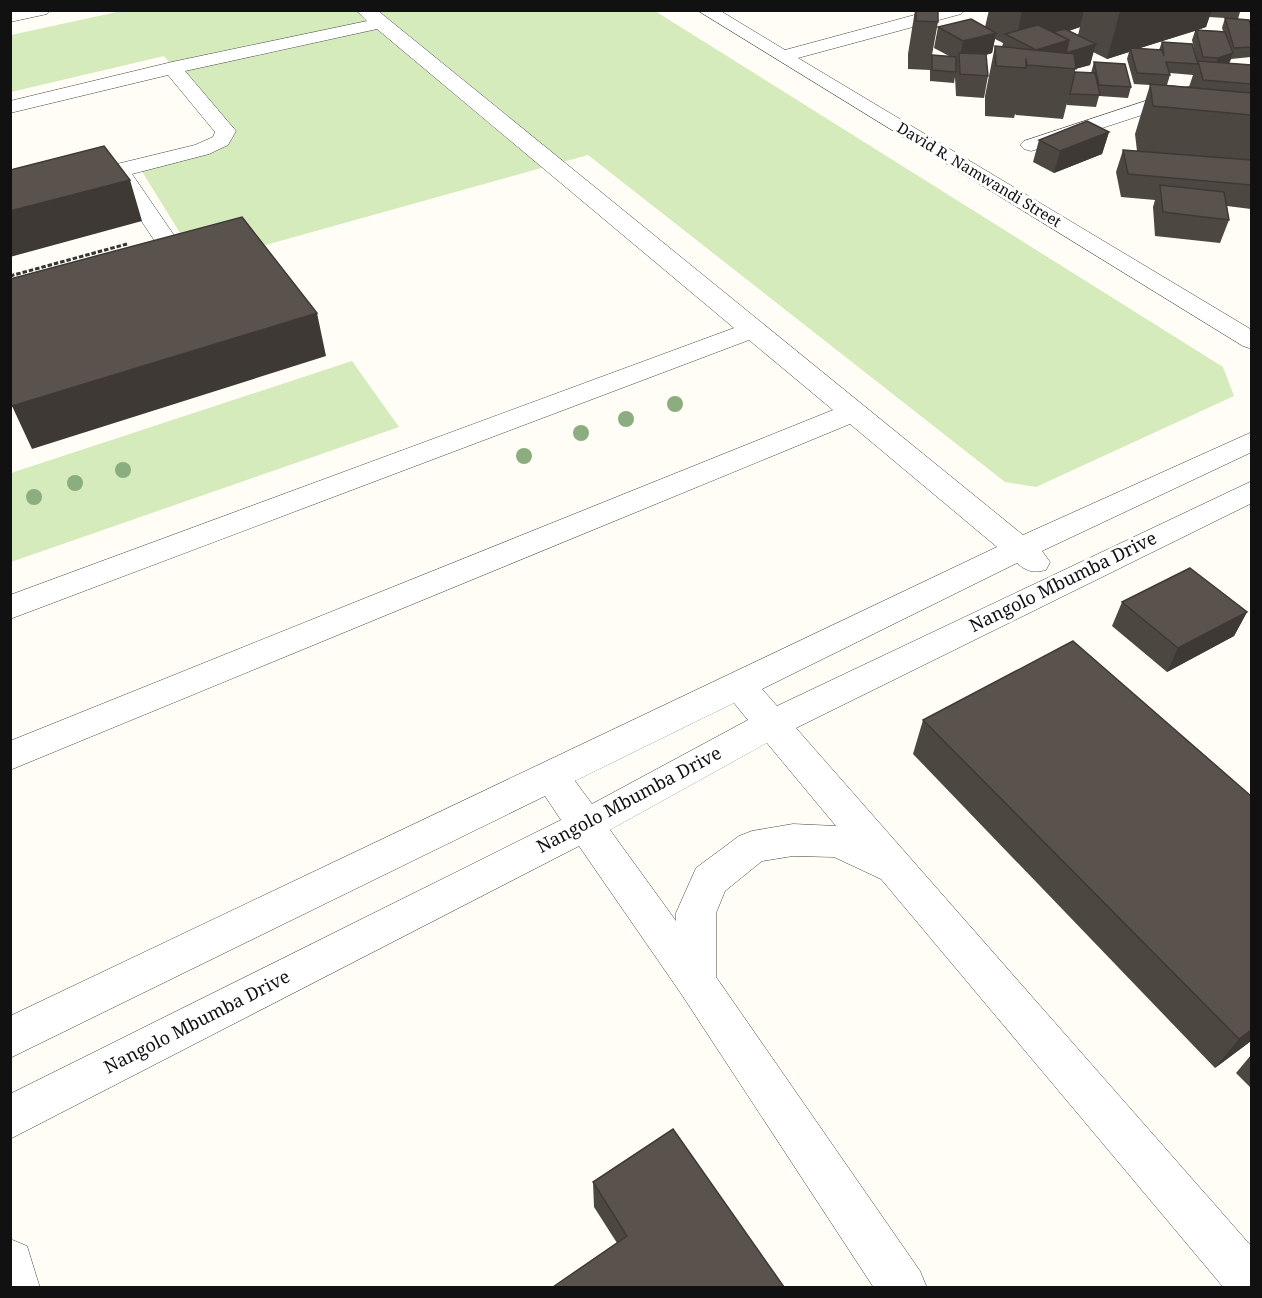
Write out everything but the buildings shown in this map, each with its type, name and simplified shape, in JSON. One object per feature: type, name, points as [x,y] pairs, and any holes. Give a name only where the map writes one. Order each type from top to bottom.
[{"type":"street","points":[[10,17],[41,10]]},
{"type":"street","name":"David R. Namwandi Street","points":[[706,10],[1251,341]]},
{"type":"street","points":[[784,56],[954,10]]},
{"type":"street","points":[[10,107],[373,17],[754,329],[1020,549],[1059,584]]},
{"type":"street","points":[[10,197],[202,150],[221,141],[226,131],[172,68]]},
{"type":"street","points":[[1031,145],[1251,72]]},
{"type":"street","points":[[118,169],[166,241]]},
{"type":"street","points":[[10,608],[754,329]]},
{"type":"street","points":[[10,756],[854,412]]},
{"type":"street","points":[[10,1038],[1020,549],[1251,441]]},
{"type":"street","name":"Nangolo Mbumba Drive","points":[[10,1117],[586,825],[772,724],[1251,491]]},
{"type":"street","points":[[739,686],[1251,1284]]},
{"type":"street","points":[[552,777],[696,982],[903,1287]]},
{"type":"street","points":[[696,982],[696,913],[710,880],[752,847],[793,840],[836,842],[864,852],[900,872]]},
{"type":"street","points":[[10,1263],[16,1287]]},
{"type":"path","points":[[10,276],[166,241]]},
{"type":"green space","points":[[126,10],[655,11],[1223,367],[1234,396],[1036,487],[1005,482],[588,155],[11,316],[11,278],[180,233],[138,165],[202,150],[226,131],[164,56],[11,92],[11,35]]},
{"type":"green space","points":[[352,361],[399,427],[11,562],[11,473]]}]
